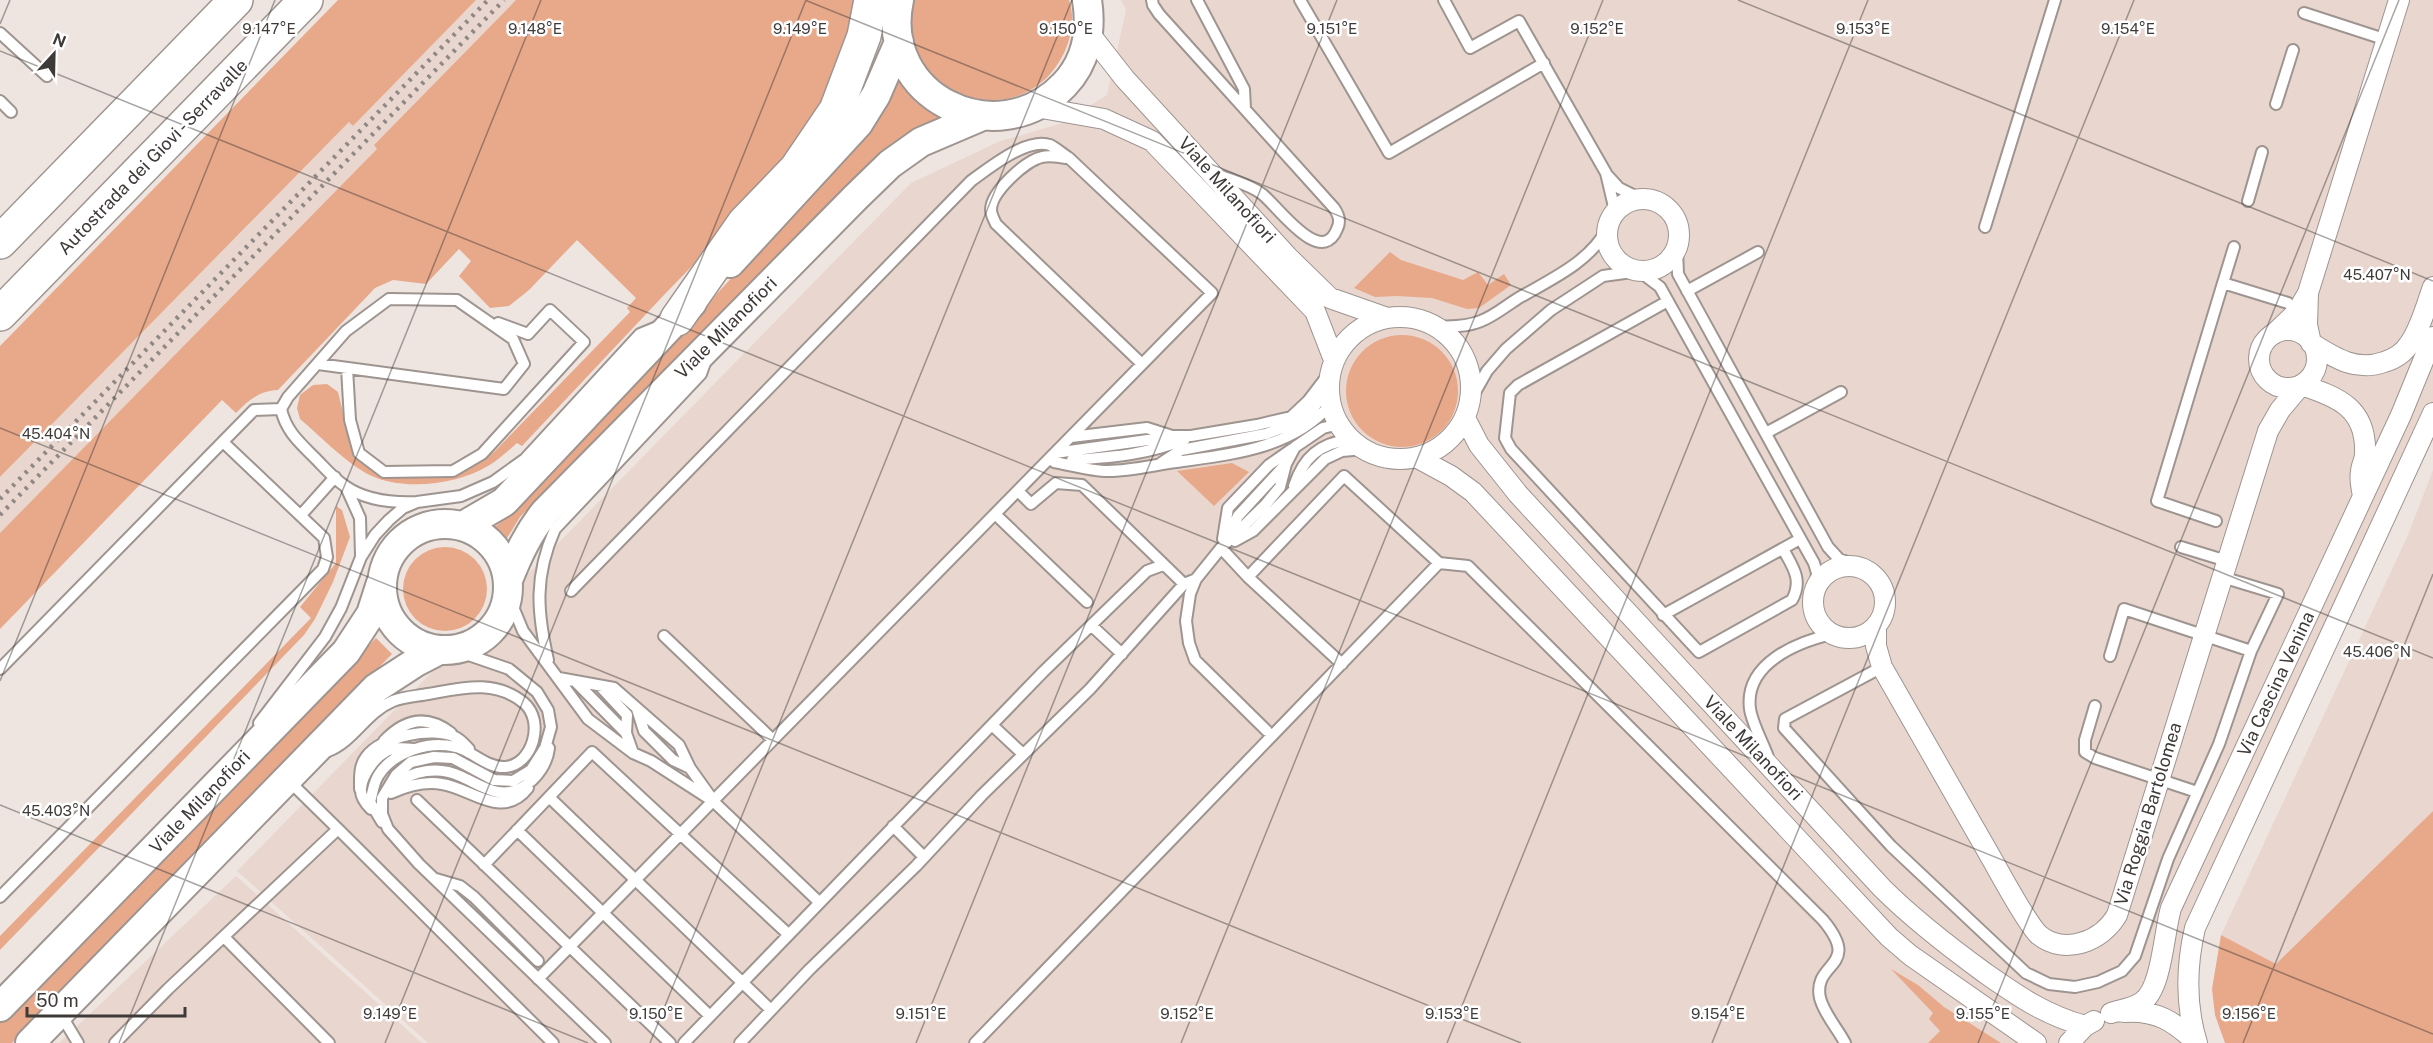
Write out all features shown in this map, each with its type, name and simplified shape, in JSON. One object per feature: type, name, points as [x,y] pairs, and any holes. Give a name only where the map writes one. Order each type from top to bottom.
[{"type":"highway","points":[[169,69],[230,0]]},
{"type":"highway","points":[[0,243],[236,0]]},
{"type":"highway","name":"Autostrada dei Giovi - Serravalle","points":[[0,314],[306,0]]},
{"type":"highway","points":[[677,319],[744,223],[796,170],[836,110],[864,36],[871,0]]},
{"type":"main road","name":"Viale Milanofiori","points":[[899,0],[897,13],[899,42],[906,62],[916,79],[943,103],[982,116],[1003,117],[1036,107],[1054,94],[1071,77],[1083,56],[1089,33],[1087,0]]},
{"type":"main road","name":"Viale Milanofiori","points":[[463,526],[504,502],[858,124],[876,95],[899,42]]},
{"type":"main road","name":"Viale Milanofiori","points":[[508,588],[524,542],[545,512],[890,164],[921,142],[982,116]]},
{"type":"main road","points":[[30,1043],[376,688],[395,674],[447,650],[474,644],[490,632],[502,615],[508,588],[500,557],[484,538],[463,526],[440,524],[418,530],[399,543],[387,561],[381,583],[383,603],[391,621],[404,636],[420,646],[447,650]]},
{"type":"main road","name":"Viale Milanofiori","points":[[0,1007],[346,652],[371,614],[381,583]]},
{"type":"main road","points":[[0,977],[10,971],[68,913],[134,869]]},
{"type":"street","points":[[2308,293],[2307,326],[2317,361],[2314,371],[2301,385],[2292,388],[2275,385],[2262,372],[2259,361],[2260,350],[2266,341],[2297,312],[2308,293],[2399,0]]},
{"type":"street","name":"Viale Milanofiori","points":[[1036,107],[1104,119],[1152,141],[1315,311],[1331,380],[1351,437],[1380,456],[1398,459],[1416,458],[1436,449],[1453,436],[1468,409],[1471,384],[1468,366],[1461,350],[1435,326],[1412,318],[1387,318],[1330,298],[1288,257],[1125,79],[1089,33]]},
{"type":"street","points":[[1641,199],[1651,199],[1661,203],[1676,219],[1679,239],[1677,249],[1662,266],[1640,271],[1628,268],[1618,261],[1607,241],[1611,220],[1622,205],[1641,199]]},
{"type":"street","points":[[2274,334],[2295,331],[2335,358],[2352,365],[2372,366],[2394,358],[2409,346],[2433,287]]},
{"type":"street","name":"Viale Milanofiori","points":[[1331,380],[1347,341],[1365,326],[1387,318]]},
{"type":"street","name":"Via Cascina Venina","points":[[2085,1026],[2111,1013],[2143,1002],[2151,992],[2157,976],[2171,908],[2401,415],[2433,337]]},
{"type":"street","name":"Via Roggia Bartolomea","points":[[2262,372],[2268,404],[2268,431]]},
{"type":"street","points":[[2301,385],[2329,394],[2347,404],[2360,422],[2364,434],[2365,456],[2360,474],[2363,496]]},
{"type":"street","name":"Via Roggia Bartolomea","points":[[1876,627],[1876,645],[1882,667],[2038,934],[2052,943],[2070,945],[2086,942],[2111,925],[2116,915],[2268,431],[2280,411],[2301,385]]},
{"type":"street","name":"Viale Milanofiori","points":[[1468,409],[1479,445],[1518,494],[1882,888],[1936,939],[2017,995],[2048,1014],[2085,1026]]},
{"type":"street","name":"Via Cascina Venina","points":[[2197,1043],[2190,1021],[2187,989],[2189,956],[2195,928],[2433,413]]},
{"type":"street","name":"Viale Milanofiori","points":[[1416,458],[1451,476],[1473,492],[1889,936],[1910,955],[2036,1043]]},
{"type":"street","points":[[1859,566],[1879,581],[1885,592],[1886,604],[1883,616],[1876,627],[1867,634],[1838,636],[1817,620],[1813,599],[1815,589],[1828,572],[1838,567],[1859,566]]},
{"type":"street","name":"Via Roggia Bartolomea","points":[[1838,636],[1866,652],[1882,667]]},
{"type":"street","points":[[2111,1013],[2143,1011],[2173,1022],[2197,1043]]},
{"type":"street","points":[[2069,1043],[2085,1026]]},
{"type":"lane","points":[[1152,0],[1159,14],[1334,208],[1339,216],[1339,226],[1335,235],[1327,240],[1309,239],[1300,233],[1261,192],[1211,172]]},
{"type":"lane","points":[[1197,0],[1244,89],[1245,109]]},
{"type":"lane","points":[[1300,0],[1389,153],[1544,63]]},
{"type":"lane","points":[[1444,0],[1470,48],[1519,21],[1606,173],[1619,188],[1641,199]]},
{"type":"lane","points":[[1985,227],[2055,0]]},
{"type":"lane","points":[[2304,13],[2387,40]]},
{"type":"lane","points":[[0,33],[47,76]]},
{"type":"lane","points":[[2276,104],[2293,50]]},
{"type":"lane","points":[[0,101],[11,112]]},
{"type":"lane","points":[[538,979],[995,514],[1051,460],[1212,292],[1069,158],[1050,145],[1038,143],[1026,147],[994,164],[971,181],[571,591]]},
{"type":"lane","points":[[2248,201],[2262,152]]},
{"type":"lane","points":[[1069,158],[1052,156],[1040,158],[1024,166],[993,199],[991,212],[996,224],[1142,364]]},
{"type":"lane","points":[[1435,326],[1457,327],[1482,321],[1571,266],[1590,251],[1602,239],[1611,220],[1606,173]]},
{"type":"lane","points":[[2216,521],[2157,501],[2234,247]]},
{"type":"lane","points":[[1677,249],[1678,274],[1828,547],[1839,559],[1859,566]]},
{"type":"lane","points":[[1687,291],[1758,252]]},
{"type":"lane","points":[[1468,409],[1487,371],[1506,349],[1551,310],[1603,276],[1640,271],[1660,286],[1800,539],[1817,573],[1815,589]]},
{"type":"lane","points":[[2223,283],[2288,303],[2297,312]]},
{"type":"lane","points":[[318,364],[504,389],[524,364],[513,339],[457,300],[389,299],[346,331],[288,397],[281,409],[284,423],[292,436],[346,487],[378,499],[417,502],[461,496],[493,483],[525,459],[640,334],[677,319]]},
{"type":"lane","points":[[1668,302],[1518,386],[1510,393],[1505,438],[1511,449],[1699,652],[1792,600],[1798,589],[1797,573],[1783,549]]},
{"type":"lane","points":[[347,368],[350,420],[359,453],[384,472],[453,471],[482,454],[584,342],[550,310],[528,334],[484,318]]},
{"type":"lane","points":[[550,666],[540,623],[539,585],[544,553],[555,529],[701,374],[713,342]]},
{"type":"lane","points":[[1051,460],[1172,436],[1191,436],[1291,417],[1331,380]]},
{"type":"lane","points":[[1158,465],[1181,450],[1266,434],[1295,423],[1312,410],[1331,380]]},
{"type":"lane","points":[[1051,460],[1108,471],[1264,447],[1301,430],[1315,420],[1331,380]]},
{"type":"lane","points":[[1766,433],[1841,392]]},
{"type":"lane","points":[[0,669],[254,410],[281,409]]},
{"type":"lane","points":[[1071,437],[1147,428],[1172,436]]},
{"type":"lane","points":[[1221,548],[1228,508],[1269,465],[1323,428],[1351,437]]},
{"type":"lane","points":[[1051,460],[1132,456],[1162,449],[1191,436]]},
{"type":"lane","points":[[1293,489],[1300,467],[1317,450],[1334,441],[1351,437]]},
{"type":"lane","points":[[1221,548],[1253,531],[1325,459],[1342,452],[1351,437]]},
{"type":"lane","points":[[0,897],[323,569],[327,557],[324,538],[223,442]]},
{"type":"lane","points":[[1267,731],[1195,660],[1189,643],[1186,621],[1190,594],[1196,579],[1221,548],[1238,516],[1286,464],[1295,447]]},
{"type":"lane","points":[[1248,577],[1344,476],[1439,563],[1468,566],[1836,935],[1840,949],[1820,985],[1820,998],[1845,1043]]},
{"type":"lane","points":[[301,514],[335,477]]},
{"type":"lane","points":[[1018,491],[1031,504],[1056,483],[1082,485],[1184,584]]},
{"type":"lane","points":[[346,487],[360,518],[361,557]]},
{"type":"lane","points":[[195,807],[325,637],[361,557],[375,534],[403,508],[417,502]]},
{"type":"lane","points":[[995,514],[1087,602]]},
{"type":"lane","points":[[1663,615],[1800,539]]},
{"type":"lane","points":[[1882,667],[1785,719],[1784,728],[1891,846],[2026,973],[2049,984],[2075,987],[2098,982],[2122,971],[2134,956],[2141,941],[2157,889],[2219,744],[2251,651],[2278,594],[2181,547]]},
{"type":"lane","points":[[1221,548],[1248,577],[1342,664]]},
{"type":"lane","points":[[975,1043],[1439,563]]},
{"type":"lane","points":[[684,1043],[1043,672],[1147,571],[1163,565]]},
{"type":"lane","points":[[740,1043],[1023,754],[1090,689],[1184,584],[1196,579]]},
{"type":"lane","points":[[508,588],[523,631],[588,719],[633,753],[651,761],[713,801],[819,902]]},
{"type":"lane","points":[[2110,656],[2124,609],[2251,651]]},
{"type":"lane","points":[[1092,626],[1122,654]]},
{"type":"lane","points":[[664,636],[773,740]]},
{"type":"lane","points":[[1772,769],[1750,708],[1753,686],[1764,667],[1779,654],[1809,639],[1838,636]]},
{"type":"lane","points":[[382,798],[411,785],[440,783],[456,787],[491,802],[509,801],[524,793],[548,756],[551,727],[548,710],[537,692],[509,669],[447,650]]},
{"type":"lane","points":[[559,678],[614,688],[637,708],[644,731],[673,760],[690,768],[713,801]]},
{"type":"lane","points":[[576,682],[626,733]]},
{"type":"lane","points":[[308,757],[342,744],[368,717],[394,700],[472,686],[489,687],[505,691],[525,704],[532,713],[535,726],[531,748],[525,758],[515,766],[499,767],[463,749],[445,745],[414,749],[397,748],[384,752],[368,770],[360,789]]},
{"type":"lane","points":[[600,686],[627,715],[626,733],[633,753]]},
{"type":"lane","points":[[2095,706],[2085,740],[2085,752],[2095,758],[2197,792]]},
{"type":"lane","points":[[481,760],[440,725],[414,721],[396,728],[366,757],[360,771],[360,789],[364,802],[433,878],[605,1043]]},
{"type":"lane","points":[[993,726],[1023,754]]},
{"type":"lane","points":[[388,830],[382,814],[382,798],[396,775],[411,762],[434,758],[453,758],[494,780],[513,781],[531,770],[545,748],[551,727]]},
{"type":"lane","points":[[376,815],[370,802],[377,778],[391,762],[414,749]]},
{"type":"lane","points":[[484,864],[592,752],[788,934]]},
{"type":"lane","points":[[287,779],[553,1043]]},
{"type":"lane","points":[[549,797],[771,1010]]},
{"type":"lane","points":[[417,801],[670,1043]]},
{"type":"lane","points":[[894,826],[924,857]]},
{"type":"lane","points":[[115,1043],[168,989],[338,829]]},
{"type":"lane","points":[[517,830],[710,1016]]},
{"type":"lane","points":[[433,878],[460,886],[474,897],[538,961]]},
{"type":"lane","points":[[224,937],[328,1043]]},
{"type":"lane","points":[[60,1013],[78,1043]]},
{"type":"shaded area","points":[[338,0],[476,0],[353,126],[349,122],[0,477],[0,346]]},
{"type":"shaded area","points":[[476,0],[516,0],[374,145],[378,149],[0,533],[0,477],[349,122],[354,125]]},
{"type":"shaded area","points":[[516,0],[860,0],[836,83],[785,170],[522,446],[517,443],[488,466],[459,478],[426,484],[393,482],[364,472],[347,460],[300,419],[297,408],[300,395],[313,385],[327,384],[338,392],[353,453],[384,474],[456,473],[473,467],[494,452],[630,312],[627,308],[636,298],[577,240],[529,290],[509,306],[490,308],[459,276],[471,261],[459,249],[426,284],[393,280],[375,288],[278,390],[265,392],[255,397],[236,413],[222,400],[0,629],[0,533],[377,149],[374,145]]},
{"type":"shaded area","points":[[914,0],[1069,0],[1072,13],[1071,34],[1064,53],[1044,80],[1019,95],[992,100],[965,95],[941,82],[923,61],[913,33]]},
{"type":"shaded area","points":[[1121,0],[2433,0],[2433,413],[2206,900],[2183,1043],[428,1043],[237,871],[911,183],[998,142],[1062,123],[1107,95],[1126,10]]},
{"type":"shaded area","points":[[897,69],[945,119],[919,128],[886,149],[520,517],[504,543],[492,529],[515,511],[843,158]]},
{"type":"shaded area","points":[[1390,252],[1401,260],[1463,280],[1478,272],[1488,285],[1504,274],[1511,285],[1479,308],[1467,309],[1432,298],[1375,297],[1354,288]]},
{"type":"shaded area","points":[[1402,335],[1423,339],[1442,351],[1454,370],[1458,391],[1454,412],[1442,431],[1423,443],[1402,447],[1381,443],[1362,431],[1350,412],[1346,391],[1350,370],[1362,351],[1381,339]]},
{"type":"shaded area","points":[[1232,463],[1249,472],[1214,506],[1177,471]]},
{"type":"shaded area","points":[[2433,470],[2433,811],[2276,965],[2221,935],[2408,535]]},
{"type":"shaded area","points":[[336,506],[342,510],[350,537],[333,582],[315,619],[304,635],[0,950],[0,936],[311,618],[300,607],[336,563]]},
{"type":"shaded area","points":[[437,547],[453,547],[469,554],[480,565],[487,581],[484,605],[475,619],[453,631],[437,631],[421,624],[410,613],[403,597],[403,581],[410,565],[421,554]]},
{"type":"shaded area","points":[[376,638],[392,654],[12,1043],[0,1043],[0,1023]]},
{"type":"shaded area","points":[[2433,811],[2433,1043],[2225,1043],[2215,1015],[2212,989],[2221,935],[2276,964]]},
{"type":"shaded area","points":[[236,876],[422,1043],[59,1043]]},
{"type":"shaded area","points":[[1891,969],[1918,985],[1944,1007],[2001,1043],[1928,1043],[1940,1031],[1929,1019],[1933,1013]]},
{"type":"railway","points":[[0,499],[488,0]]},
{"type":"railway","points":[[0,515],[504,0]]}]
